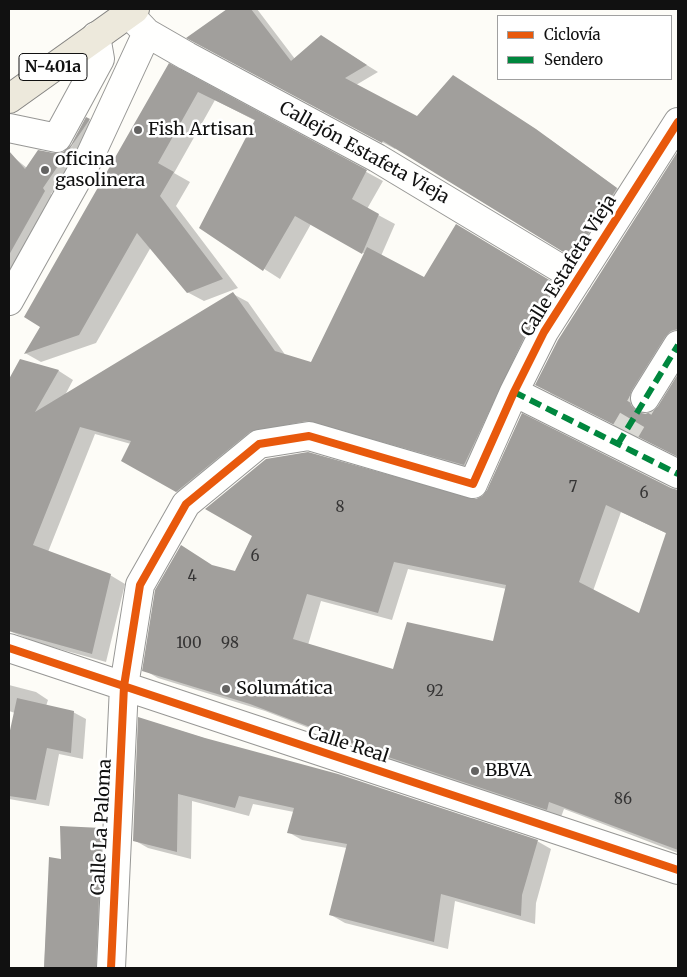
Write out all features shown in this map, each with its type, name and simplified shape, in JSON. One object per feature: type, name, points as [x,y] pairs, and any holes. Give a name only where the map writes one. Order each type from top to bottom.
[{"type":"main road","name":"N-401a","points":[[9,99],[132,11]]},
{"type":"street","name":"Callejón Estafeta Vieja","points":[[132,11],[147,33],[393,166],[578,278]]},
{"type":"street","points":[[9,301],[90,156],[147,33]]},
{"type":"street","points":[[9,128],[57,138],[100,59],[96,36]]},
{"type":"street","name":"Calle Estafeta Vieja","points":[[124,686],[140,585],[186,504],[259,444],[309,436],[473,484],[514,392],[544,332],[678,122]]},
{"type":"street","points":[[645,398],[678,345]]},
{"type":"street","points":[[514,392],[678,474]]},
{"type":"street","name":"Calle Real","points":[[9,648],[678,870]]},
{"type":"street","name":"Calle La Paloma","points":[[111,968],[124,686]]},
{"type":"building","points":[[227,9],[251,9],[291,61],[321,35],[367,65],[345,78],[417,116],[453,75],[536,129],[617,188],[573,258],[383,141],[382,143],[186,38]]},
{"type":"building","points":[[169,63],[367,170],[352,199],[379,214],[362,254],[295,216],[263,271],[199,228],[255,120],[198,92],[158,163],[174,172],[160,196],[223,279],[187,293],[137,233],[79,335],[24,354],[40,327],[24,317]]},
{"type":"building","points":[[86,117],[90,119],[43,188],[45,191],[9,255],[9,151],[25,169],[38,150],[54,153],[63,152],[71,145]]},
{"type":"building","points":[[678,151],[678,329],[671,331],[665,337],[629,398],[631,405],[636,411],[644,414],[652,412],[658,406],[678,374],[678,457],[535,385],[558,340]]},
{"type":"building","points":[[456,224],[556,284],[530,325],[464,465],[307,421],[250,432],[176,492],[121,461],[131,441],[80,427],[33,545],[111,574],[92,654],[9,631],[9,379],[20,359],[59,370],[35,412],[233,292],[275,351],[311,362],[367,247],[424,277]]},
{"type":"building","points":[[522,413],[678,490],[678,850],[549,802],[547,810],[391,758],[250,704],[142,671],[155,590],[181,545],[212,565],[235,571],[252,536],[205,509],[266,459],[308,452],[476,499],[487,490]],"holes":[[[606,505],[666,533],[639,613],[579,582]],[[394,562],[506,585],[493,641],[407,622],[393,669],[293,639],[307,594],[378,613]]]},
{"type":"building","points":[[17,698],[74,711],[71,753],[47,748],[36,800],[9,796],[9,735]]},
{"type":"building","points":[[138,717],[205,738],[338,774],[538,840],[522,895],[521,916],[441,894],[434,942],[329,915],[347,844],[287,833],[294,808],[239,796],[235,808],[178,794],[177,852],[133,841]]},
{"type":"building","points":[[60,826],[102,828],[96,968],[44,968],[49,857],[61,859]]},
{"type":"tunnel","points":[[618,444],[645,398]]},
{"type":"marked path","points":[[618,444],[678,345]]},
{"type":"marked path","points":[[514,392],[678,474]]},
{"type":"cycle path","points":[[111,968],[124,686],[140,585],[186,504],[259,444],[309,436],[473,484],[514,392],[544,332],[678,122]]},
{"type":"cycle path","points":[[9,648],[678,870]]},
{"type":"place","name":"Fish Artisan","points":[[138,130]]},
{"type":"place","name":"oficina gasolinera","points":[[45,170]]},
{"type":"place","name":"Solumática","points":[[226,689]]},
{"type":"place","name":"BBVA","points":[[475,771]]}]
